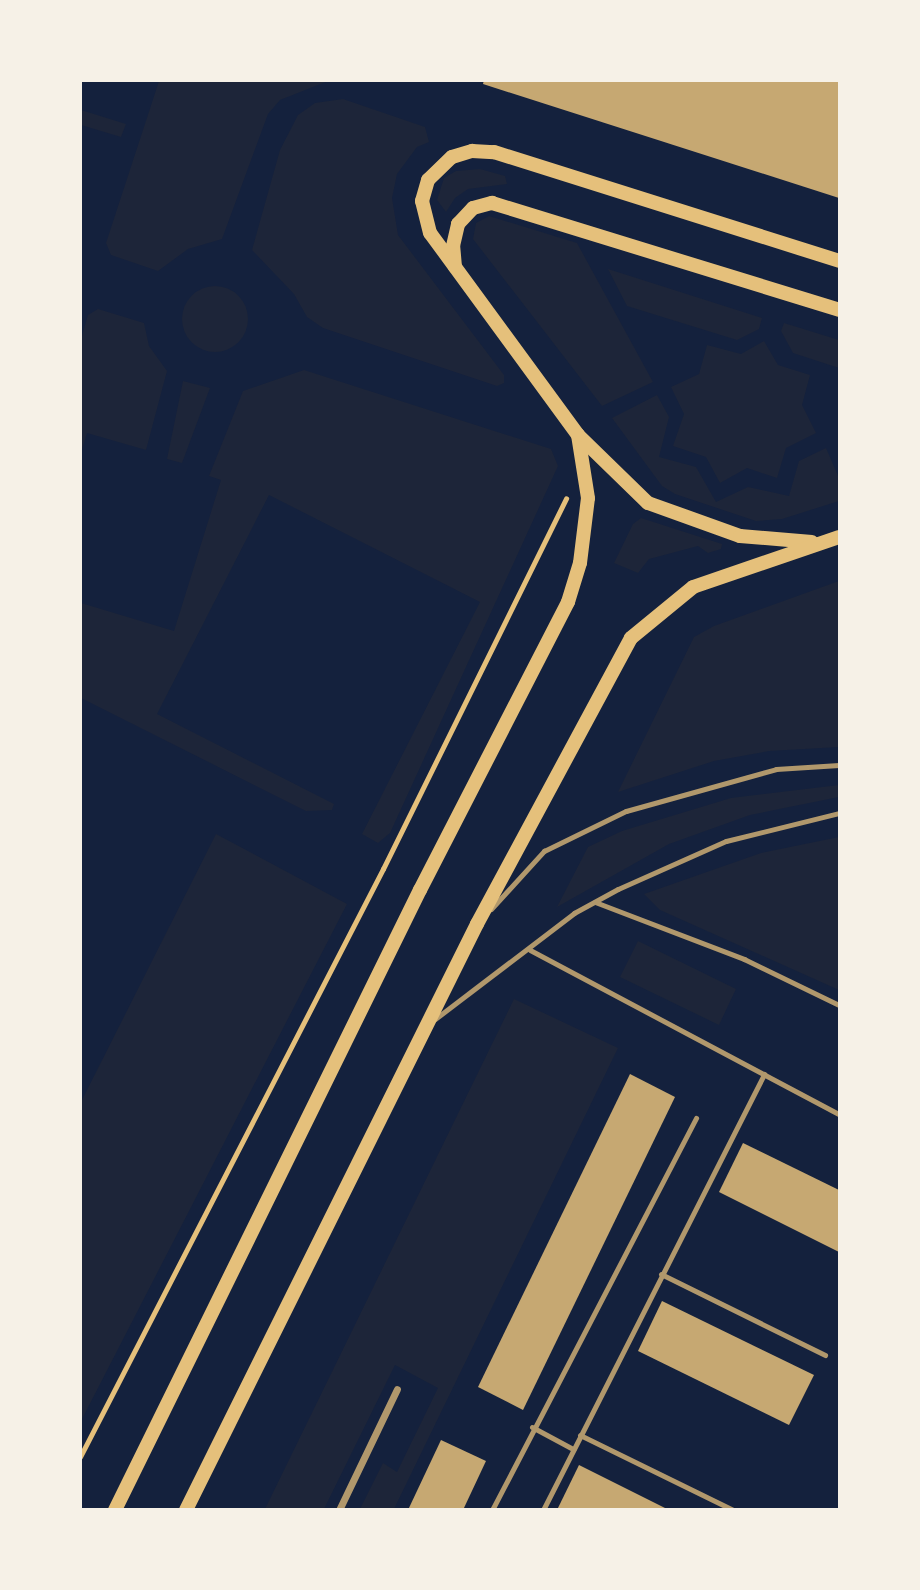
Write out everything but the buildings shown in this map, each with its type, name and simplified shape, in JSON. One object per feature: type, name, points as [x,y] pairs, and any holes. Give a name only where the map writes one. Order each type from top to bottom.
[{"type":"main road","points":[[819,543],[740,536],[648,503],[578,435],[456,271],[430,233],[423,212],[423,190],[443,163],[472,151],[494,152],[839,261]]},
{"type":"main road","points":[[456,271],[453,246],[458,224],[473,208],[492,203],[839,310]]},
{"type":"main road","points":[[115,1510],[420,890],[568,602],[580,563],[588,498],[578,435]]},
{"type":"main road","points":[[186,1510],[477,924],[631,638],[649,618],[693,587],[839,537]]},
{"type":"street","points":[[339,1510],[397,1389]]},
{"type":"lane","points":[[477,924],[544,851],[595,824],[661,798],[736,777],[776,769],[839,765]]},
{"type":"lane","points":[[427,1026],[595,902],[726,841],[839,813]]},
{"type":"lane","points":[[595,902],[744,959],[839,1005]]},
{"type":"lane","points":[[530,950],[839,1114]]},
{"type":"lane","points":[[543,1510],[764,1074]]},
{"type":"lane","points":[[492,1510],[696,1118]]},
{"type":"lane","points":[[661,1274],[825,1355]]},
{"type":"lane","points":[[533,1427],[573,1449]]},
{"type":"lane","points":[[580,1435],[733,1510]]},
{"type":"path","points":[[80,1457],[383,869],[570,488]]},
{"type":"shaded area","points":[[159,81],[328,81],[280,100],[268,114],[222,239],[188,249],[158,271],[111,255],[106,243]]},
{"type":"shaded area","points":[[343,99],[425,127],[429,142],[417,147],[397,174],[392,198],[398,235],[504,375],[504,383],[497,386],[323,328],[307,317],[294,294],[252,250],[280,150],[298,115],[315,103]]},
{"type":"shaded area","points":[[81,110],[126,124],[121,137],[81,125]]},
{"type":"shaded area","points":[[480,169],[505,176],[507,184],[468,189],[455,198],[446,212],[437,200],[444,178],[456,171]]},
{"type":"shaded area","points":[[489,216],[577,243],[653,382],[602,406],[473,239],[476,223]]},
{"type":"shaded area","points":[[608,269],[762,318],[759,329],[737,340],[627,306]]},
{"type":"shaded area","points":[[215,286],[228,289],[238,296],[245,306],[248,319],[245,332],[238,342],[228,349],[215,352],[202,349],[192,342],[185,332],[182,319],[185,306],[192,296],[202,289]]},
{"type":"shaded area","points":[[98,309],[144,323],[149,346],[167,371],[146,450],[87,433],[81,453],[81,339],[88,315]]},
{"type":"shaded area","points":[[784,323],[839,340],[839,368],[793,353],[781,331]]},
{"type":"shaded area","points":[[764,341],[778,365],[810,375],[802,405],[816,433],[786,448],[777,478],[747,468],[720,483],[706,457],[673,446],[684,414],[671,387],[699,374],[707,345],[741,354]]},
{"type":"shaded area","points":[[304,370],[551,449],[558,466],[390,833],[378,843],[362,834],[480,602],[269,495],[157,714],[334,804],[332,810],[306,811],[81,698],[81,603],[174,631],[221,480],[209,476],[243,391]]},
{"type":"shaded area","points":[[183,381],[210,388],[182,463],[167,459]]},
{"type":"shaded area","points":[[657,395],[669,417],[659,457],[696,467],[716,502],[748,487],[789,496],[799,461],[826,448],[839,478],[839,501],[782,519],[756,521],[675,494],[662,486],[612,418]]},
{"type":"shaded area","points":[[641,518],[722,544],[721,549],[708,553],[698,546],[649,559],[638,573],[614,563],[633,524]]},
{"type":"shaded area","points":[[839,581],[839,747],[769,751],[714,761],[618,792],[694,637],[714,626]]},
{"type":"shaded area","points":[[839,785],[839,797],[750,815],[669,844],[557,907],[588,847],[622,831],[731,798]]},
{"type":"shaded area","points":[[216,834],[347,904],[81,1421],[81,1102]]},
{"type":"shaded area","points":[[839,837],[839,990],[660,910],[644,894],[761,853]]},
{"type":"shaded area","points":[[638,941],[736,989],[719,1025],[620,977]]},
{"type":"shaded area","points":[[514,999],[618,1048],[394,1509],[360,1509],[383,1463],[397,1472],[438,1388],[395,1365],[324,1509],[265,1509]]}]
